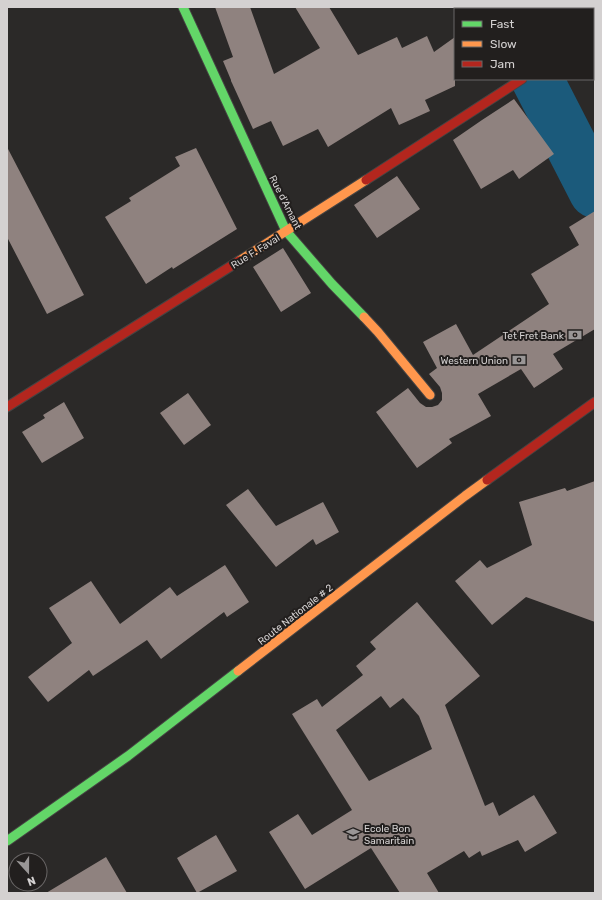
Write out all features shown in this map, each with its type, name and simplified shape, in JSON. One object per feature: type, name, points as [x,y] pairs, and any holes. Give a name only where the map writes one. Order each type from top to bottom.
[{"type":"street","name":"Rue d'Amant","points":[[183,7],[286,231],[332,284],[378,332],[430,395]]},
{"type":"street","name":"Rue F. Faval","points":[[7,407],[286,231],[520,80]]},
{"type":"street","name":"Route Nationale # 2","points":[[7,841],[128,756],[466,496],[595,402]]},
{"type":"building","points":[[215,7],[250,7],[274,74],[320,48],[295,7],[329,7],[358,55],[397,37],[402,48],[427,36],[434,52],[454,38],[455,86],[425,100],[430,111],[399,125],[391,108],[328,147],[318,129],[283,146],[271,121],[253,129],[223,61],[233,57]]},
{"type":"building","points":[[514,99],[554,154],[519,179],[513,170],[481,189],[453,140]]},
{"type":"building","points":[[7,147],[84,295],[47,314],[7,237]]},
{"type":"building","points":[[196,148],[237,229],[146,284],[105,217],[131,201],[129,198],[180,166],[175,157]]},
{"type":"building","points":[[397,176],[420,209],[377,238],[354,205]]},
{"type":"building","points":[[595,211],[595,329],[553,354],[563,369],[534,388],[521,369],[478,394],[491,416],[449,439],[452,443],[417,468],[376,412],[408,388],[420,403],[426,407],[438,405],[442,400],[440,387],[429,374],[437,368],[423,342],[456,324],[473,355],[549,304],[531,274],[579,245],[569,227]]},
{"type":"building","points":[[283,248],[311,293],[281,312],[253,267]]},
{"type":"building","points":[[188,393],[211,425],[184,445],[160,413]]},
{"type":"building","points":[[64,402],[84,438],[42,463],[22,432],[45,418],[43,415]]},
{"type":"building","points":[[595,481],[595,622],[526,597],[492,625],[455,581],[480,560],[487,568],[532,545],[519,502],[565,488],[567,491]]},
{"type":"building","points":[[248,489],[276,526],[323,502],[339,532],[316,545],[313,539],[276,567],[226,505]]},
{"type":"building","points":[[225,565],[249,602],[227,617],[224,612],[161,659],[147,640],[93,676],[89,670],[48,702],[28,677],[72,643],[49,608],[91,581],[120,624],[170,587],[177,596]]},
{"type":"building","points":[[417,602],[480,676],[445,705],[485,806],[493,802],[499,816],[534,795],[557,833],[525,852],[518,840],[482,856],[480,851],[469,858],[464,851],[427,873],[439,893],[400,893],[371,848],[305,889],[269,832],[298,814],[312,835],[352,810],[292,714],[317,699],[322,707],[363,675],[356,666],[376,649],[370,642]],"holes":[[[381,696],[390,708],[403,698],[419,716],[432,749],[369,781],[336,730]]]},
{"type":"building","points":[[216,835],[237,871],[197,893],[177,858]]},
{"type":"building","points":[[106,857],[127,893],[46,893]]},
{"type":"waterway","points":[[538,80],[595,192]]},
{"type":"traffic: fast","points":[[183,7],[286,231],[332,284],[364,317]]},
{"type":"traffic: fast","points":[[7,841],[128,756],[238,671]]},
{"type":"traffic: slow","points":[[239,261],[366,180]]},
{"type":"traffic: slow","points":[[364,317],[430,395]]},
{"type":"traffic: slow","points":[[238,671],[487,480]]},
{"type":"traffic: jam","points":[[366,180],[520,80]]},
{"type":"traffic: jam","points":[[7,407],[239,261]]},
{"type":"traffic: jam","points":[[487,480],[595,402]]},
{"type":"place","name":"Tet Fret Bank","points":[[575,335]]},
{"type":"place","name":"Western Union","points":[[519,360]]},
{"type":"place","name":"Ecole Bon Samaritain","points":[[353,834]]}]
